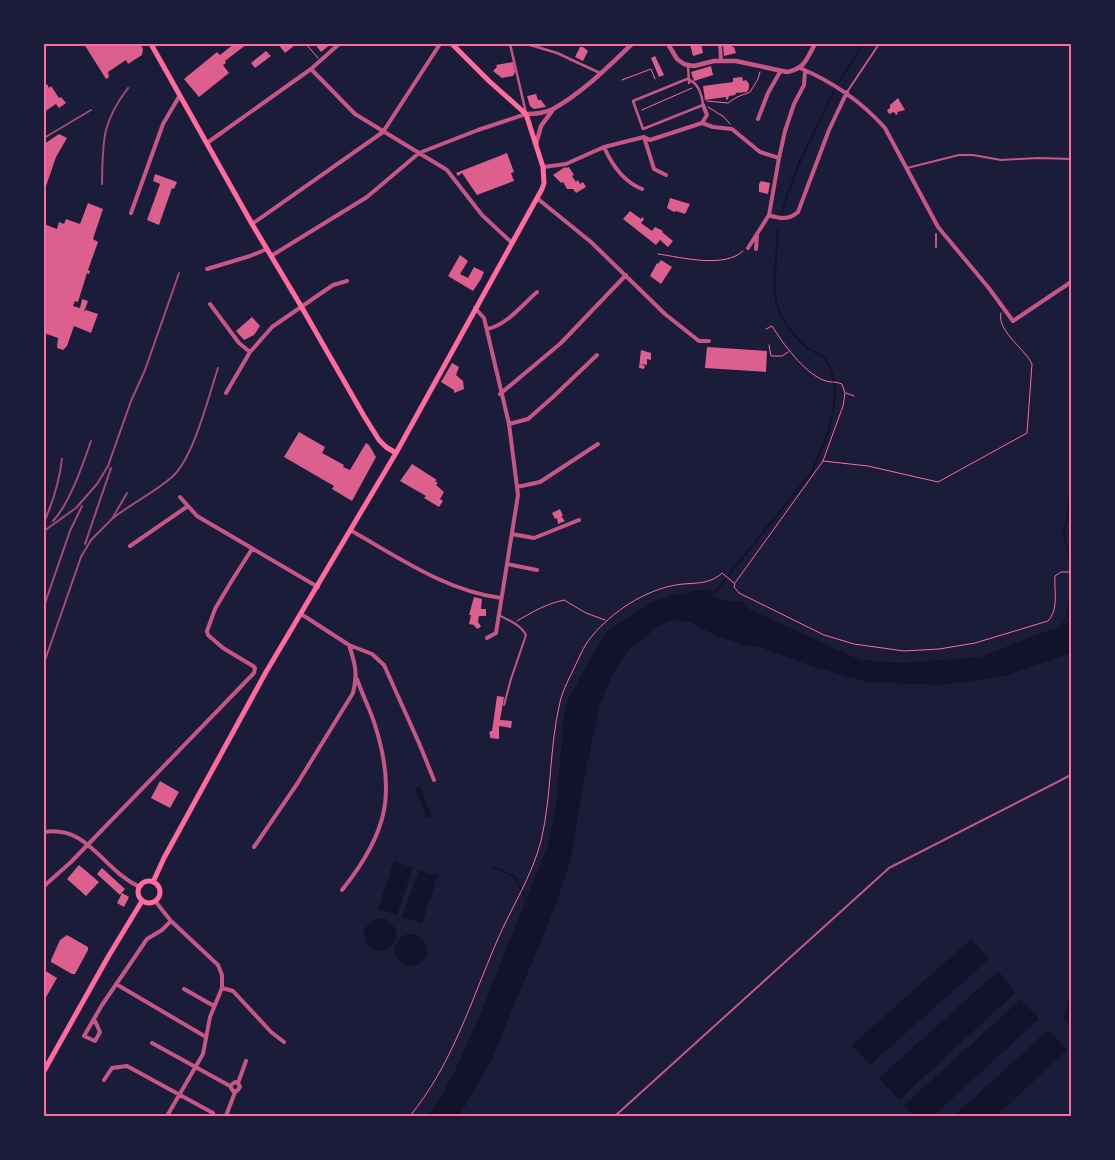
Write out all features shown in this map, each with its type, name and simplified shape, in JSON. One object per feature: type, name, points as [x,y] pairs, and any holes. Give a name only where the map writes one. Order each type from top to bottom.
[{"type":"main road","points":[[151,44],[252,224],[379,440],[386,447],[396,452]]},
{"type":"main road","points":[[153,882],[164,858],[266,672],[318,587],[396,452],[475,308],[538,199],[544,183],[543,167],[526,114],[488,81],[452,44]]},
{"type":"main road","points":[[144,882],[153,882],[159,889],[159,894],[155,901],[148,903],[142,901],[138,893],[140,887],[144,882]]},
{"type":"main road","points":[[44,1071],[142,901]]},
{"type":"street","points":[[207,143],[311,69],[339,44]]},
{"type":"street","points":[[252,224],[383,132],[440,44]]},
{"type":"street","points":[[510,44],[526,114]]},
{"type":"street","points":[[526,44],[557,53],[600,73]]},
{"type":"street","points":[[536,144],[541,126],[552,110],[600,73],[632,44]]},
{"type":"street","points":[[668,44],[677,59],[684,64],[721,60],[751,63],[780,72],[800,68],[815,44]]},
{"type":"street","points":[[720,44],[721,60]]},
{"type":"street","points":[[688,65],[688,81]]},
{"type":"street","points":[[800,68],[847,92],[885,128],[938,227],[988,286],[1013,321],[1071,282]]},
{"type":"street","points":[[311,69],[355,114],[447,170],[482,215],[512,243]]},
{"type":"street","points":[[748,248],[769,215],[778,158],[794,104],[804,85],[805,71]]},
{"type":"street","points":[[758,119],[768,93],[780,72]]},
{"type":"street","points":[[692,77],[688,81],[633,101],[643,129],[703,105]]},
{"type":"street","points":[[688,81],[691,80],[696,85],[702,98],[706,115],[702,123]]},
{"type":"street","points":[[769,215],[782,219],[794,217],[798,212],[829,130],[847,92]]},
{"type":"street","points":[[131,213],[163,124],[180,95]]},
{"type":"street","points":[[271,256],[366,197],[419,153],[526,114],[536,114],[552,110]]},
{"type":"street","points":[[543,167],[566,164],[604,147],[644,137],[650,140],[702,123],[713,127],[732,129],[760,152],[778,158]]},
{"type":"street","points":[[644,137],[654,169],[666,175]]},
{"type":"street","points":[[604,147],[610,162],[632,185],[642,189]]},
{"type":"street","points":[[538,199],[591,242],[665,314],[679,323],[699,341],[709,341]]},
{"type":"street","points":[[756,249],[757,232]]},
{"type":"street","points":[[207,269],[267,249]]},
{"type":"street","points":[[500,394],[561,344],[626,275]]},
{"type":"street","points":[[226,394],[250,352],[272,327],[333,286],[347,281]]},
{"type":"street","points":[[487,329],[495,328],[502,323],[536,292]]},
{"type":"street","points":[[210,304],[239,343],[250,352]]},
{"type":"street","points":[[475,308],[484,318],[487,329],[500,394],[509,424],[517,487],[512,534],[499,598],[496,633],[487,638]]},
{"type":"street","points":[[509,424],[528,419],[597,355]]},
{"type":"street","points":[[517,487],[540,482],[598,444]]},
{"type":"street","points":[[180,497],[197,516],[318,587]]},
{"type":"street","points":[[130,546],[188,506]]},
{"type":"street","points":[[512,534],[534,538],[579,520]]},
{"type":"street","points":[[350,530],[417,568],[450,584],[465,590],[499,598]]},
{"type":"street","points":[[44,886],[88,845],[254,673],[255,668],[253,666],[223,648],[208,635],[207,631],[219,602],[252,549]]},
{"type":"street","points":[[507,564],[537,570]]},
{"type":"street","points":[[301,614],[348,644],[372,654],[384,666],[434,780]]},
{"type":"street","points":[[342,890],[369,854],[376,837],[383,818],[386,774],[381,744],[357,679],[348,644]]},
{"type":"street","points":[[254,848],[323,743],[352,693],[357,679]]},
{"type":"street","points":[[44,832],[57,830],[78,837],[117,872],[140,887]]},
{"type":"street","points":[[155,901],[172,921],[218,965],[222,975],[222,988],[210,1016],[203,1054],[167,1116]]},
{"type":"street","points":[[94,1019],[100,1032],[95,1040],[84,1036],[94,1019],[116,984],[147,939],[172,921]]},
{"type":"street","points":[[116,984],[206,1037]]},
{"type":"street","points":[[222,988],[233,991],[265,1026],[284,1042]]},
{"type":"street","points":[[184,989],[214,1006]]},
{"type":"street","points":[[152,1043],[230,1086],[234,1092]]},
{"type":"street","points":[[226,1116],[234,1092],[239,1090],[240,1086],[238,1083],[246,1061]]},
{"type":"street","points":[[104,1080],[112,1068],[127,1066],[213,1113]]},
{"type":"street","points":[[230,1086],[232,1083],[238,1083]]},
{"type":"lane","points":[[847,92],[879,44]]},
{"type":"lane","points":[[907,168],[959,155],[973,155],[1001,160],[1071,159]]},
{"type":"lane","points":[[936,234],[936,247]]},
{"type":"lane","points":[[499,615],[514,623],[526,635],[504,705]]},
{"type":"lane","points":[[615,1116],[889,868],[1071,775]]},
{"type":"path","points":[[306,44],[320,61]]},
{"type":"path","points":[[622,80],[651,69],[655,79]]},
{"type":"path","points":[[732,129],[724,117],[703,105],[706,101],[710,100],[721,104],[728,103],[739,96],[747,94],[755,85],[760,72]]},
{"type":"path","points":[[637,112],[692,88]]},
{"type":"path","points":[[658,254],[696,261],[726,259],[740,254],[748,248]]},
{"type":"path","points":[[823,461],[868,466],[938,482],[1025,434],[1028,430],[1032,364],[1003,327],[1000,315],[1005,310]]},
{"type":"path","points":[[734,583],[823,461],[843,406],[845,393],[842,384],[820,379],[812,373],[789,351],[772,326],[766,329]]},
{"type":"path","points":[[769,345],[771,356],[782,356],[789,351]]},
{"type":"path","points":[[845,393],[854,396]]},
{"type":"path","points":[[410,1116],[432,1088],[466,1020],[497,941],[520,892],[541,839],[554,734],[561,698],[587,642],[606,620],[635,601],[660,589],[675,585],[709,582],[722,573],[734,583],[734,587],[739,593],[824,635],[854,644],[914,651],[975,643],[1050,619],[1055,605],[1056,576],[1058,573],[1071,572]]},
{"type":"path","points":[[514,623],[533,611],[564,600],[606,620]]},
{"type":"shaded area","points":[[698,590],[710,590],[712,597],[727,601],[742,601],[749,609],[860,660],[900,663],[981,657],[1071,621],[1071,653],[1004,676],[942,685],[867,682],[814,667],[763,648],[743,645],[713,634],[690,622],[671,620],[659,626],[628,650],[612,676],[599,706],[582,790],[572,854],[555,907],[490,1063],[459,1116],[427,1116],[452,1077],[478,1020],[547,848],[556,806],[565,708],[569,697],[606,632],[652,602]]},
{"type":"shaded area","points":[[420,786],[432,817],[427,818],[415,788]]},
{"type":"shaded area","points":[[394,861],[413,868],[397,915],[378,909]]},
{"type":"shaded area","points":[[419,870],[438,876],[422,923],[402,917]]},
{"type":"shaded area","points":[[380,919],[392,923],[396,935],[392,947],[380,951],[368,947],[364,935],[368,923]]},
{"type":"shaded area","points":[[411,934],[423,938],[427,950],[423,962],[411,966],[399,962],[395,950],[399,938]]},
{"type":"shaded area","points":[[971,939],[989,959],[870,1065],[852,1045]]},
{"type":"shaded area","points":[[998,971],[1016,992],[899,1100],[879,1078]]},
{"type":"shaded area","points":[[1071,992],[1071,1023],[1063,1020]]},
{"type":"shaded area","points":[[1021,999],[1039,1019],[933,1116],[914,1116],[904,1105]]},
{"type":"shaded area","points":[[1048,1030],[1067,1050],[996,1116],[954,1116]]},
{"type":"building","points":[[84,44],[140,44],[143,49],[142,55],[128,64],[126,60],[108,72],[109,77],[106,79]]},
{"type":"building","points":[[234,44],[247,44],[225,61],[226,63],[223,65],[229,73],[199,97],[184,79],[217,52],[220,55]]},
{"type":"building","points":[[278,44],[293,44],[295,45],[285,53]]},
{"type":"building","points":[[315,44],[331,44],[321,52]]},
{"type":"building","points":[[690,44],[701,44],[703,53],[693,56]]},
{"type":"building","points":[[723,44],[731,44],[736,53],[724,56]]},
{"type":"building","points":[[580,47],[588,51],[583,61],[575,57]]},
{"type":"building","points":[[266,51],[271,56],[255,68],[251,63]]},
{"type":"building","points":[[655,56],[664,75],[659,77],[651,58]]},
{"type":"building","points":[[513,62],[515,72],[513,76],[502,78],[493,71],[497,67],[496,65]]},
{"type":"building","points":[[711,66],[713,75],[694,81],[691,72]]},
{"type":"building","points":[[742,77],[743,81],[746,80],[749,84],[747,92],[736,93],[729,96],[726,100],[726,97],[705,100],[703,86],[733,82],[733,78]]},
{"type":"building","points":[[47,84],[66,103],[59,108],[56,104],[44,112],[44,87]]},
{"type":"building","points":[[536,94],[538,100],[541,100],[546,107],[534,109],[530,106],[527,96]]},
{"type":"building","points":[[898,98],[905,110],[897,112],[898,114],[896,115],[894,112],[889,114],[887,110]]},
{"type":"building","points":[[59,134],[67,138],[56,157],[44,192],[44,144]]},
{"type":"building","points":[[507,153],[514,172],[511,173],[514,181],[477,195],[462,173],[458,176],[456,173]]},
{"type":"building","points":[[565,167],[569,167],[576,182],[578,180],[580,184],[583,182],[586,187],[576,193],[573,189],[567,189],[563,182],[561,183],[553,175]]},
{"type":"building","points":[[155,174],[177,182],[174,189],[172,188],[159,225],[147,220],[160,184],[153,181]]},
{"type":"building","points":[[761,181],[770,183],[768,194],[759,192]]},
{"type":"building","points":[[670,198],[690,204],[685,214],[674,212],[667,208]]},
{"type":"building","points":[[88,203],[103,209],[93,239],[98,242],[88,270],[90,271],[89,274],[87,273],[78,302],[75,301],[73,306],[80,308],[82,299],[88,301],[84,312],[86,310],[98,314],[91,333],[74,326],[67,346],[63,350],[57,348],[58,338],[44,333],[44,224],[57,229],[59,222],[64,224],[66,219],[80,224]]},
{"type":"building","points":[[630,211],[641,219],[642,217],[644,219],[641,223],[652,231],[655,227],[663,231],[673,241],[668,247],[660,240],[656,245],[623,219]]},
{"type":"building","points":[[460,255],[468,261],[460,274],[468,278],[474,267],[484,272],[473,291],[448,276]]},
{"type":"building","points":[[661,260],[672,267],[661,284],[650,276],[657,263]]},
{"type":"building","points":[[252,317],[260,326],[254,335],[244,340],[236,331]]},
{"type":"building","points":[[707,347],[767,351],[766,372],[705,368]]},
{"type":"building","points":[[641,350],[651,353],[651,360],[647,359],[647,365],[641,364],[645,366],[644,369],[639,368]]},
{"type":"building","points":[[452,363],[459,367],[456,375],[463,381],[464,389],[454,393],[454,390],[441,382]]},
{"type":"building","points":[[299,432],[325,447],[322,453],[350,470],[366,443],[369,445],[376,457],[352,501],[332,489],[334,486],[284,457]]},
{"type":"building","points":[[412,464],[437,480],[435,481],[438,483],[436,485],[444,492],[440,499],[443,501],[439,507],[424,498],[426,496],[400,481]]},
{"type":"building","points":[[560,509],[563,516],[561,516],[565,521],[558,524],[557,518],[555,519],[552,513]]},
{"type":"building","points":[[474,597],[482,599],[481,609],[486,609],[486,616],[479,616],[478,622],[481,626],[478,629],[474,625],[469,624],[471,615],[469,615]]},
{"type":"building","points":[[497,696],[504,697],[500,720],[512,721],[511,728],[499,726],[499,739],[490,738],[489,734],[492,731]]},
{"type":"building","points":[[160,781],[179,792],[170,808],[151,798]]},
{"type":"building","points":[[79,865],[99,882],[86,896],[67,879]]},
{"type":"building","points":[[102,868],[125,889],[120,895],[97,874]]},
{"type":"building","points":[[122,893],[129,897],[124,907],[117,903]]},
{"type":"building","points":[[67,935],[88,947],[75,974],[51,962],[60,940]]},
{"type":"building","points":[[44,970],[57,978],[45,999],[44,998]]},
{"type":"waterway","points":[[839,82],[863,44]]},
{"type":"waterway","points":[[781,214],[797,168],[834,91]]},
{"type":"waterway","points":[[711,597],[811,473],[823,447],[832,416],[834,384],[831,370],[822,356],[803,344],[794,334],[782,317],[777,305],[775,278],[778,229]]},
{"type":"waterway","points":[[1071,486],[1067,522],[1063,534],[1069,554],[1071,575]]},
{"type":"waterway","points":[[1060,628],[1067,618],[1071,596]]},
{"type":"waterway","points":[[494,867],[514,876],[527,901]]},
{"type":"railway","points":[[102,184],[105,133],[113,112],[128,88]]},
{"type":"railway","points":[[44,138],[91,110]]},
{"type":"railway","points":[[44,531],[76,508],[97,484],[108,466],[131,401],[145,370],[179,273]]},
{"type":"railway","points":[[112,519],[165,483],[180,468],[194,442],[218,368]]},
{"type":"railway","points":[[53,521],[70,494],[91,441]]},
{"type":"railway","points":[[44,522],[56,491],[62,459]]},
{"type":"railway","points":[[85,544],[111,468]]},
{"type":"railway","points":[[44,663],[81,557],[91,540],[112,519],[127,493]]},
{"type":"railway","points":[[44,606],[70,531],[82,506]]}]
